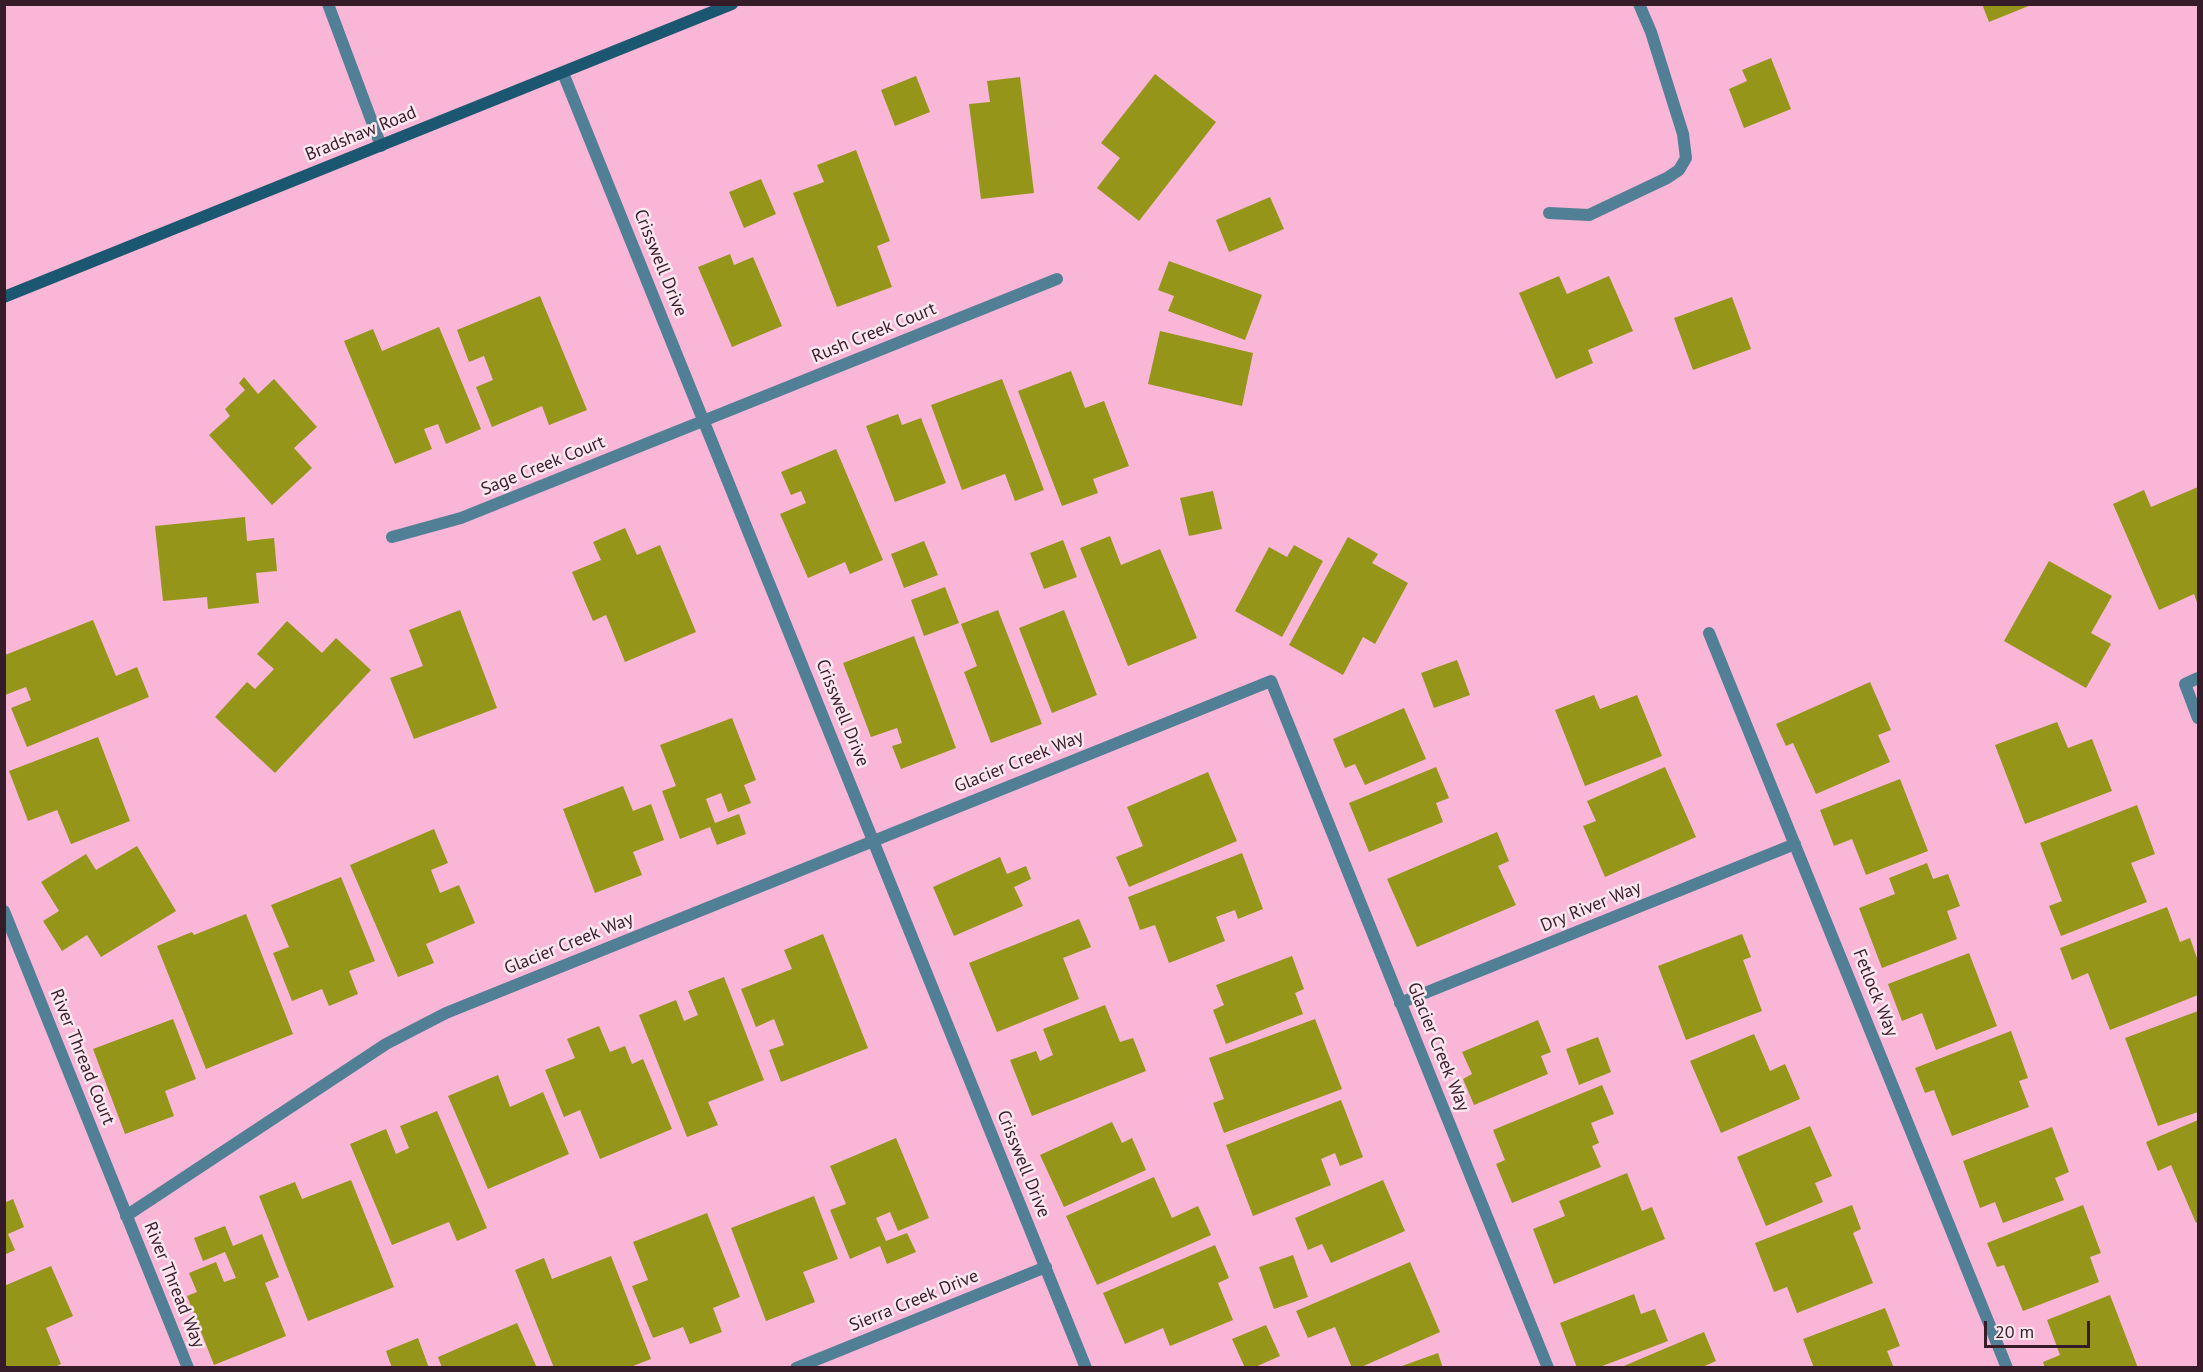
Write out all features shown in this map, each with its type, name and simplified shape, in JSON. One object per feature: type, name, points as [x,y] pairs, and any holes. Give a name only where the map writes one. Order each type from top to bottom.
[{"type":"main road","name":"Bradshaw Road","points":[[4,297],[732,4]]},
{"type":"street","points":[[328,4],[381,146]]},
{"type":"street","points":[[1550,213],[1589,215],[1667,178],[1679,170],[1686,158],[1683,134],[1651,32],[1639,4]]},
{"type":"street","name":"Crisswell Drive","points":[[563,73],[1086,1368]]},
{"type":"street","name":"Rush Creek Court","points":[[704,421],[1057,279]]},
{"type":"street","name":"Sage Creek Court","points":[[392,537],[461,518],[704,421]]},
{"type":"street","name":"Fetlock Way","points":[[1709,633],[2007,1368]]},
{"type":"street","points":[[2199,678],[2185,684],[2199,718]]},
{"type":"street","name":"Glacier Creek Way","points":[[126,1216],[386,1044],[446,1013],[1271,681],[1548,1368]]},
{"type":"street","name":"Dry River Way","points":[[1400,1002],[1795,844]]},
{"type":"street","name":"River Thread Court","points":[[4,911],[126,1216]]},
{"type":"street","name":"River Thread Way","points":[[126,1216],[188,1368]]},
{"type":"street","name":"Sierra Creek Drive","points":[[796,1368],[1046,1267]]},
{"type":"building","points":[[1982,4],[2031,4],[2031,5],[1989,22]]},
{"type":"building","points":[[1771,58],[1791,109],[1744,128],[1729,89],[1747,81],[1742,70]]},
{"type":"building","points":[[1155,74],[1216,122],[1139,221],[1097,188],[1120,158],[1101,143]]},
{"type":"building","points":[[916,76],[930,112],[895,126],[881,90]]},
{"type":"building","points":[[1020,77],[1034,193],[981,199],[969,104],[990,102],[987,81]]},
{"type":"building","points":[[856,150],[890,241],[877,246],[892,287],[837,307],[793,193],[824,182],[817,165]]},
{"type":"building","points":[[761,179],[776,214],[744,228],[729,192]]},
{"type":"building","points":[[1270,197],[1284,229],[1229,252],[1216,220]]},
{"type":"building","points":[[730,254],[734,265],[753,257],[782,326],[732,347],[698,267]]},
{"type":"building","points":[[1169,261],[1262,295],[1245,340],[1168,311],[1174,296],[1158,290]]},
{"type":"building","points":[[1559,276],[1567,294],[1609,276],[1633,331],[1588,350],[1593,363],[1556,379],[1519,293]]},
{"type":"building","points":[[540,296],[587,410],[549,425],[542,406],[492,427],[476,387],[493,380],[484,356],[469,362],[457,330]]},
{"type":"building","points":[[1732,297],[1751,349],[1693,370],[1674,318]]},
{"type":"building","points":[[439,327],[481,429],[446,444],[438,424],[424,429],[432,449],[395,464],[344,341],[373,329],[382,351]]},
{"type":"building","points":[[1160,331],[1253,353],[1242,406],[1148,384]]},
{"type":"building","points":[[1071,371],[1085,408],[1104,401],[1129,466],[1093,479],[1098,493],[1062,506],[1018,391]]},
{"type":"building","points":[[244,377],[258,394],[274,379],[317,427],[294,448],[312,468],[272,505],[209,435],[230,416],[225,409],[245,390],[239,383]]},
{"type":"building","points":[[1002,379],[1044,490],[1015,501],[1005,474],[962,490],[931,405]]},
{"type":"building","points":[[898,414],[902,425],[921,418],[946,483],[895,502],[866,426]]},
{"type":"building","points":[[836,449],[883,560],[850,574],[845,562],[808,578],[780,514],[806,503],[801,491],[791,495],[781,472]]},
{"type":"building","points":[[2198,487],[2198,605],[2194,594],[2159,610],[2113,504],[2144,490],[2151,507]]},
{"type":"building","points":[[1213,491],[1222,529],[1189,536],[1180,498]]},
{"type":"building","points":[[245,517],[247,541],[274,538],[277,571],[256,573],[259,603],[208,609],[207,597],[163,601],[155,526]]},
{"type":"building","points":[[625,528],[637,555],[660,545],[696,632],[625,662],[606,615],[593,621],[572,572],[601,560],[593,542]]},
{"type":"building","points":[[1110,536],[1121,565],[1160,549],[1197,638],[1128,666],[1080,548]]},
{"type":"building","points":[[1348,537],[1378,554],[1372,563],[1408,583],[1375,644],[1363,637],[1343,675],[1289,645]]},
{"type":"building","points":[[1063,540],[1077,577],[1044,589],[1030,553]]},
{"type":"building","points":[[924,541],[938,575],[904,588],[891,554]]},
{"type":"building","points":[[1294,545],[1323,561],[1282,637],[1235,611],[1269,547],[1287,557]]},
{"type":"building","points":[[2049,561],[2112,596],[2091,633],[2111,644],[2086,688],[2004,641]]},
{"type":"building","points":[[945,587],[959,623],[924,636],[911,600]]},
{"type":"building","points":[[460,610],[497,708],[414,739],[390,678],[423,666],[409,630]]},
{"type":"building","points":[[998,610],[1042,724],[991,743],[964,672],[977,666],[961,624]]},
{"type":"building","points":[[1064,610],[1097,695],[1052,713],[1019,628]]},
{"type":"building","points":[[93,620],[116,676],[137,667],[149,697],[27,747],[11,708],[31,700],[26,687],[5,695],[5,655]]},
{"type":"building","points":[[287,621],[322,653],[336,638],[371,670],[275,773],[215,717],[247,682],[255,689],[274,669],[257,654]]},
{"type":"building","points":[[914,636],[956,748],[901,769],[892,746],[902,743],[897,728],[871,737],[843,663]]},
{"type":"building","points":[[1457,660],[1470,695],[1434,708],[1421,673]]},
{"type":"building","points":[[1870,682],[1891,730],[1878,735],[1890,762],[1816,794],[1793,743],[1786,746],[1776,724]]},
{"type":"building","points":[[1594,695],[1600,709],[1637,695],[1662,756],[1585,786],[1555,710]]},
{"type":"building","points":[[1404,708],[1426,759],[1365,785],[1355,764],[1345,768],[1333,739]]},
{"type":"building","points":[[732,718],[756,780],[744,785],[751,803],[728,812],[721,793],[706,799],[715,823],[739,814],[746,834],[717,845],[710,827],[680,839],[662,791],[676,786],[660,745]]},
{"type":"building","points":[[2057,722],[2068,748],[2092,739],[2112,791],[2025,824],[1995,745]]},
{"type":"building","points":[[98,737],[130,821],[71,844],[57,810],[28,821],[9,771]]},
{"type":"building","points":[[1436,767],[1449,798],[1436,803],[1443,822],[1369,852],[1349,803]]},
{"type":"building","points":[[1665,767],[1696,837],[1605,877],[1583,826],[1596,821],[1587,801]]},
{"type":"building","points":[[1208,772],[1237,841],[1129,887],[1116,857],[1143,846],[1127,807]]},
{"type":"building","points":[[1900,779],[1928,851],[1866,875],[1852,839],[1834,846],[1820,810]]},
{"type":"building","points":[[623,786],[633,811],[651,804],[664,840],[633,852],[642,875],[595,893],[563,809]]},
{"type":"building","points":[[2137,805],[2155,854],[2131,863],[2147,902],[2061,936],[2049,906],[2062,901],[2040,843]]},
{"type":"building","points":[[434,829],[448,863],[431,870],[440,893],[459,885],[475,923],[426,944],[434,963],[398,977],[350,865]]},
{"type":"building","points":[[1497,832],[1509,861],[1498,866],[1516,905],[1417,947],[1387,879]]},
{"type":"building","points":[[137,846],[176,911],[101,957],[87,935],[62,951],[43,921],[59,911],[41,882],[86,854],[96,870]]},
{"type":"building","points":[[1242,853],[1263,909],[1238,919],[1235,910],[1216,917],[1225,941],[1169,963],[1155,925],[1140,930],[1128,897]]},
{"type":"building","points":[[1000,857],[1007,874],[1026,866],[1031,879],[1014,887],[1023,906],[954,936],[933,887]]},
{"type":"building","points":[[1927,863],[1933,879],[1948,874],[1960,906],[1947,911],[1957,939],[1882,968],[1859,908],[1895,894],[1889,878]]},
{"type":"building","points":[[341,877],[375,961],[349,971],[358,994],[329,1006],[322,989],[292,1001],[273,953],[289,947],[271,905]]},
{"type":"building","points":[[2167,907],[2180,942],[2190,938],[2198,961],[2198,995],[2110,1030],[2088,973],[2072,980],[2060,948]]},
{"type":"building","points":[[246,914],[293,1034],[206,1069],[157,946],[192,932],[194,935]]},
{"type":"building","points":[[1079,919],[1091,947],[1063,958],[1079,999],[997,1032],[969,963]]},
{"type":"building","points":[[823,934],[868,1048],[781,1082],[769,1050],[784,1045],[774,1019],[756,1027],[741,989],[792,969],[784,950]]},
{"type":"building","points":[[1742,934],[1751,957],[1743,960],[1762,1011],[1686,1040],[1658,966]]},
{"type":"building","points":[[1969,953],[1997,1026],[1936,1050],[1922,1013],[1902,1021],[1888,984]]},
{"type":"building","points":[[1292,956],[1304,989],[1295,993],[1303,1014],[1226,1044],[1213,1010],[1224,1005],[1216,985]]},
{"type":"building","points":[[724,977],[764,1080],[708,1102],[718,1125],[687,1137],[639,1015],[676,1000],[684,1021],[698,1015],[688,991]]},
{"type":"building","points":[[1105,1005],[1120,1042],[1133,1038],[1146,1071],[1032,1116],[1010,1060],[1036,1051],[1040,1061],[1053,1055],[1043,1029]]},
{"type":"building","points":[[2198,1011],[2198,1112],[2158,1126],[2125,1038]]},
{"type":"building","points":[[173,1019],[196,1079],[165,1091],[174,1116],[125,1134],[93,1049]]},
{"type":"building","points":[[1315,1019],[1342,1089],[1224,1133],[1213,1103],[1224,1099],[1209,1058]]},
{"type":"building","points":[[1538,1020],[1551,1052],[1541,1056],[1548,1074],[1474,1105],[1463,1079],[1472,1074],[1462,1052]]},
{"type":"building","points":[[599,1026],[610,1052],[625,1046],[632,1064],[643,1059],[672,1129],[600,1159],[580,1110],[564,1117],[545,1070],[575,1058],[567,1039]]},
{"type":"building","points":[[2011,1031],[2028,1078],[2019,1081],[2029,1107],[1952,1136],[1934,1090],[1925,1093],[1915,1068]]},
{"type":"building","points":[[1754,1034],[1770,1071],[1785,1064],[1800,1099],[1721,1133],[1690,1061]]},
{"type":"building","points":[[1598,1037],[1611,1072],[1579,1085],[1566,1049]]},
{"type":"building","points":[[498,1075],[510,1107],[543,1092],[569,1154],[488,1189],[448,1096]]},
{"type":"building","points":[[1602,1085],[1614,1114],[1591,1123],[1599,1143],[1592,1146],[1601,1167],[1512,1203],[1496,1164],[1505,1160],[1493,1130]]},
{"type":"building","points":[[1341,1100],[1363,1157],[1340,1166],[1335,1153],[1321,1159],[1331,1185],[1253,1216],[1226,1145]]},
{"type":"building","points":[[437,1111],[487,1228],[457,1241],[449,1222],[392,1245],[350,1144],[386,1129],[396,1154],[409,1148],[400,1126]]},
{"type":"building","points":[[2198,1120],[2198,1221],[2196,1223],[2171,1165],[2158,1171],[2146,1142]]},
{"type":"building","points":[[1112,1122],[1122,1143],[1132,1138],[1146,1170],[1064,1207],[1040,1155]]},
{"type":"building","points":[[1810,1126],[1832,1176],[1815,1183],[1823,1202],[1766,1226],[1737,1157]]},
{"type":"building","points":[[2052,1127],[2069,1172],[2055,1178],[2064,1200],[2003,1223],[1995,1202],[1980,1208],[1963,1161]]},
{"type":"building","points":[[896,1138],[929,1218],[898,1231],[890,1212],[876,1218],[886,1241],[907,1233],[916,1252],[887,1264],[880,1246],[850,1259],[830,1210],[846,1204],[830,1166]]},
{"type":"building","points":[[1627,1173],[1642,1211],[1652,1207],[1665,1239],[1554,1284],[1533,1229],[1565,1216],[1559,1201]]},
{"type":"building","points":[[1154,1177],[1172,1218],[1198,1206],[1211,1235],[1097,1285],[1066,1216]]},
{"type":"building","points":[[351,1180],[394,1287],[308,1321],[259,1196],[295,1182],[302,1199]]},
{"type":"building","points":[[1383,1180],[1405,1231],[1331,1263],[1322,1244],[1308,1250],[1295,1218]]},
{"type":"building","points":[[814,1196],[838,1259],[803,1272],[815,1302],[766,1321],[731,1228]]},
{"type":"building","points":[[13,1199],[24,1227],[8,1234],[15,1250],[4,1255],[4,1203]]},
{"type":"building","points":[[1852,1205],[1861,1229],[1853,1233],[1873,1283],[1797,1313],[1787,1287],[1774,1292],[1755,1243]]},
{"type":"building","points":[[2083,1205],[2101,1253],[2090,1257],[2099,1282],[2023,1311],[2004,1265],[1997,1267],[1987,1243]]},
{"type":"building","points":[[707,1213],[740,1297],[713,1308],[722,1332],[690,1344],[683,1327],[653,1338],[632,1286],[648,1280],[633,1242]]},
{"type":"building","points":[[225,1226],[233,1246],[262,1234],[279,1277],[265,1283],[286,1336],[214,1365],[187,1296],[197,1292],[189,1273],[216,1262],[224,1282],[236,1278],[225,1252],[203,1261],[194,1238]]},
{"type":"building","points":[[1215,1245],[1229,1278],[1218,1283],[1233,1320],[1170,1346],[1163,1328],[1125,1344],[1103,1293]]},
{"type":"building","points":[[1293,1255],[1308,1297],[1274,1309],[1259,1267]]},
{"type":"building","points":[[611,1256],[651,1359],[628,1368],[554,1368],[515,1270],[544,1258],[552,1279]]},
{"type":"building","points":[[1410,1262],[1440,1332],[1359,1368],[1352,1368],[1335,1327],[1308,1338],[1296,1311]]},
{"type":"building","points":[[51,1266],[73,1316],[46,1328],[61,1364],[53,1368],[4,1368],[4,1286]]},
{"type":"building","points":[[1634,1294],[1641,1314],[1655,1309],[1668,1341],[1597,1368],[1577,1368],[1560,1323]]},
{"type":"building","points":[[2110,1295],[2138,1368],[2045,1368],[2043,1362],[2060,1355],[2047,1320]]},
{"type":"building","points":[[1885,1308],[1900,1346],[1887,1351],[1894,1368],[1814,1368],[1803,1339]]},
{"type":"building","points":[[517,1323],[537,1368],[442,1368],[438,1357]]},
{"type":"building","points":[[1266,1325],[1280,1356],[1253,1368],[1245,1368],[1232,1339]]},
{"type":"building","points":[[1704,1332],[1716,1361],[1700,1368],[1619,1368]]},
{"type":"building","points":[[418,1338],[429,1368],[392,1368],[386,1351]]},
{"type":"building","points":[[1438,1353],[1443,1368],[1399,1368],[1399,1367]]}]
